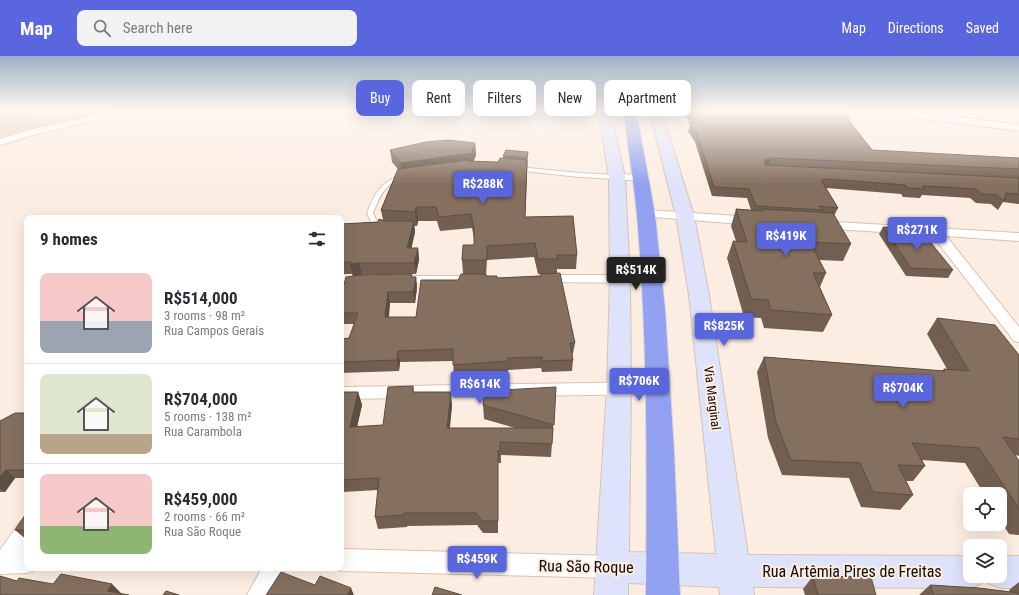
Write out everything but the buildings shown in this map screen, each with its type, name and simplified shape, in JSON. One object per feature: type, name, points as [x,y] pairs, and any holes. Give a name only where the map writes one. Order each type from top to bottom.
[{"type":"highway","points":[[634,135],[646,214],[652,278],[658,388],[662,581]]},
{"type":"street","points":[[0,142],[23,135]]},
{"type":"street","points":[[609,135],[617,177],[620,279],[619,388],[612,581]]},
{"type":"street","name":"Via Marginal","points":[[662,135],[685,216],[699,295],[736,583]]},
{"type":"street","points":[[617,177],[641,178]]},
{"type":"street","points":[[646,214],[764,221]]},
{"type":"street","points":[[811,224],[1019,237]]},
{"type":"street","points":[[936,232],[1019,336]]},
{"type":"street","points":[[526,279],[652,278]]},
{"type":"street","points":[[386,280],[487,279]]},
{"type":"street","points":[[344,393],[658,388]]},
{"type":"street","points":[[2,563],[24,532]]},
{"type":"street","name":"Rua São Roque","points":[[344,560],[612,581],[662,581]]},
{"type":"street","points":[[2,563],[24,562]]},
{"type":"street","points":[[258,595],[273,571]]},
{"type":"street","name":"Rua Artêmia Pires de Freitas","points":[[662,581],[736,583],[963,572]]},
{"type":"street","points":[[1007,572],[1019,572]]},
{"type":"lane","points":[[512,168],[579,175],[617,177]]},
{"type":"lane","points":[[387,229],[375,224],[370,213],[379,191],[387,182],[393,179],[412,176]]},
{"type":"shaded area","points":[[0,135],[9,135],[0,138]]}]
